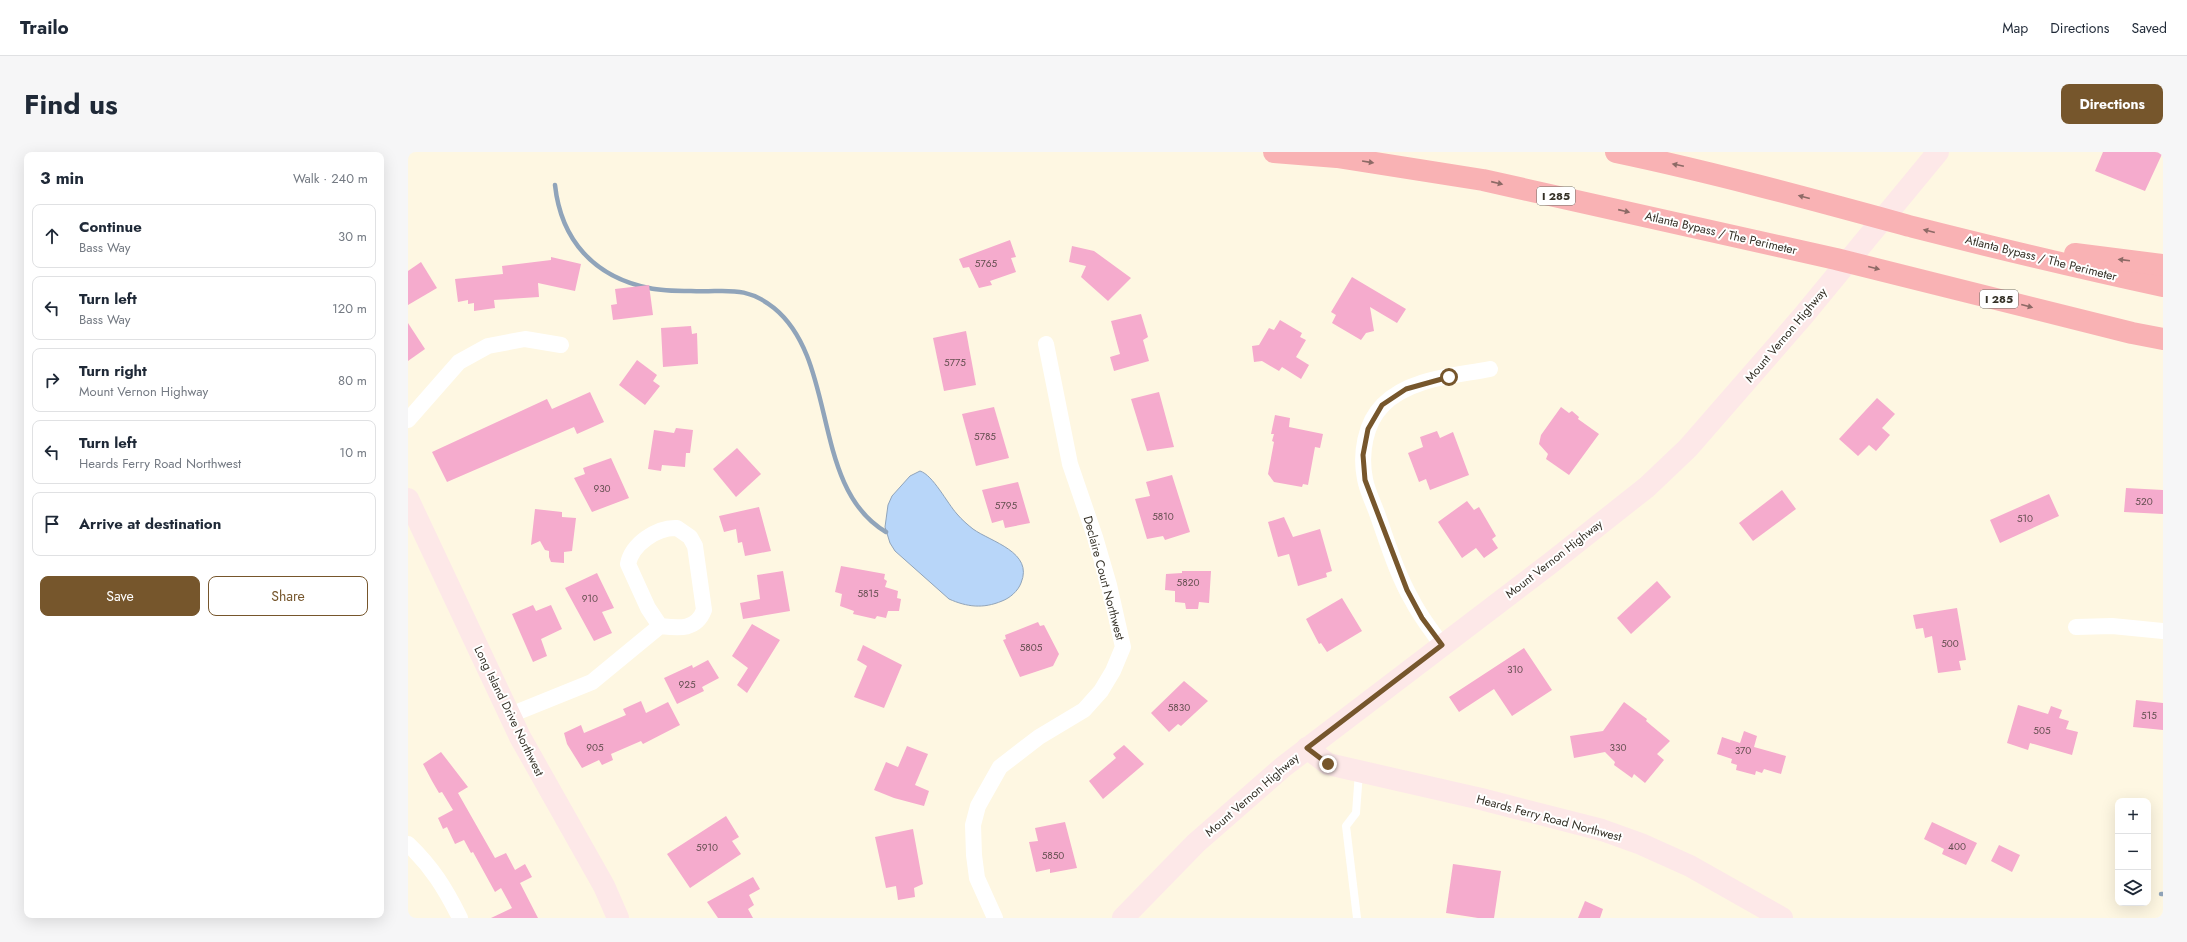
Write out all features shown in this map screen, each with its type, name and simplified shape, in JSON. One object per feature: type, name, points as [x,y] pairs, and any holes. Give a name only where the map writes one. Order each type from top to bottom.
[{"type":"highway","name":"Atlanta Bypass / The Perimeter","points":[[1274,152],[1337,157],[1483,180],[1836,259],[2132,333],[2163,339]]},
{"type":"highway","name":"Atlanta Bypass / The Perimeter","points":[[1616,152],[1685,166],[1967,240],[2163,286]]},
{"type":"highway","points":[[1967,240],[2163,265]]},
{"type":"street","name":"Mount Vernon Highway","points":[[1124,918],[1196,843],[1307,748],[1552,562],[1647,487],[1688,448],[1769,355],[1938,152]]},
{"type":"street","points":[[408,420],[459,362],[488,346],[525,339],[561,345]]},
{"type":"street","name":"Declaire Court Northwest","points":[[995,918],[977,878],[973,825],[978,806],[1000,767],[1014,754],[1084,710],[1097,695],[1113,671],[1123,647],[1097,544],[1070,464],[1046,344]]},
{"type":"street","points":[[1442,645],[1411,599],[1386,539],[1365,480],[1363,455],[1365,440],[1371,424],[1382,405],[1406,389],[1420,384],[1490,369]]},
{"type":"street","name":"Long Island Drive Northwest","points":[[408,499],[510,715],[543,780],[604,886],[618,918]]},
{"type":"street","points":[[510,715],[592,682],[660,626],[686,628],[701,618],[704,610],[695,546],[690,537],[677,528],[660,530],[643,541],[634,550],[628,564],[648,608],[660,626]]},
{"type":"street","points":[[2076,627],[2112,626],[2163,631]]},
{"type":"street","name":"Heards Ferry Road Northwest","points":[[1307,748],[1328,764],[1554,817],[1602,830],[1641,844],[1690,866],[1782,918]]},
{"type":"street","points":[[408,844],[428,863],[446,890],[460,918]]},
{"type":"lane","points":[[1357,918],[1346,826],[1356,813],[1359,771]]},
{"type":"water","points":[[920,471],[930,478],[953,509],[967,524],[981,534],[1009,549],[1022,563],[1023,572],[1020,586],[1011,596],[995,604],[982,606],[956,602],[949,599],[895,551],[890,543],[885,527],[888,505],[892,496],[910,476]]},
{"type":"building","points":[[2103,152],[2163,152],[2145,191],[2095,171]]},
{"type":"building","points":[[1010,240],[1016,257],[1011,258],[1016,272],[990,281],[992,285],[979,288],[969,267],[963,268],[959,259]]},
{"type":"building","points":[[1072,246],[1094,251],[1131,278],[1108,301],[1081,277],[1086,266],[1069,262]]},
{"type":"building","points":[[551,257],[581,264],[575,291],[538,283],[539,297],[494,300],[495,308],[474,311],[474,303],[468,304],[468,300],[458,302],[455,279],[503,274],[502,266],[551,260]]},
{"type":"building","points":[[421,262],[437,288],[408,305],[408,271]]},
{"type":"building","points":[[1352,277],[1406,309],[1397,323],[1370,307],[1374,331],[1366,333],[1361,340],[1332,323],[1336,315],[1331,312]]},
{"type":"building","points":[[649,285],[653,315],[613,320],[611,305],[617,304],[615,289]]},
{"type":"building","points":[[1141,314],[1148,337],[1143,340],[1149,361],[1114,371],[1110,357],[1120,354],[1111,321]]},
{"type":"building","points":[[1280,320],[1302,333],[1300,337],[1306,340],[1296,357],[1309,365],[1301,379],[1282,367],[1279,371],[1262,361],[1254,362],[1252,346],[1259,345],[1269,328],[1274,330]]},
{"type":"building","points":[[408,323],[425,349],[408,361]]},
{"type":"building","points":[[691,326],[692,334],[697,333],[698,364],[663,367],[661,328]]},
{"type":"building","points":[[966,331],[976,385],[944,391],[933,338]]},
{"type":"building","points":[[637,360],[657,375],[653,381],[660,386],[645,405],[619,385]]},
{"type":"building","points":[[590,392],[604,422],[577,434],[574,427],[447,482],[432,452],[547,399],[552,409]]},
{"type":"building","points":[[1159,392],[1174,447],[1147,451],[1131,399]]},
{"type":"building","points":[[1877,398],[1895,414],[1882,428],[1890,435],[1876,451],[1869,445],[1858,456],[1839,439]]},
{"type":"building","points":[[994,407],[1009,458],[976,466],[962,414]]},
{"type":"building","points":[[1561,407],[1569,413],[1572,411],[1579,417],[1578,419],[1599,434],[1569,475],[1546,459],[1548,454],[1539,444],[1541,435]]},
{"type":"building","points":[[1275,415],[1290,418],[1289,427],[1323,434],[1320,448],[1315,447],[1308,485],[1303,484],[1302,487],[1274,482],[1268,474],[1274,442],[1272,441],[1274,434],[1271,434]]},
{"type":"building","points":[[676,428],[693,430],[690,453],[686,453],[685,467],[662,465],[661,471],[648,469],[654,430],[674,433]]},
{"type":"building","points":[[1437,431],[1440,438],[1453,432],[1469,475],[1430,490],[1426,479],[1419,482],[1408,453],[1423,447],[1420,437]]},
{"type":"building","points":[[737,448],[761,474],[736,497],[713,469]]},
{"type":"building","points":[[611,458],[629,498],[592,512],[574,478],[585,474],[583,468]]},
{"type":"building","points":[[1172,475],[1190,532],[1165,540],[1163,536],[1147,539],[1135,499],[1150,496],[1146,482]]},
{"type":"building","points":[[1018,482],[1030,523],[1005,528],[1003,520],[992,523],[982,490]]},
{"type":"building","points":[[2126,488],[2163,490],[2163,514],[2124,512]]},
{"type":"building","points":[[1782,490],[1796,509],[1753,541],[1739,523]]},
{"type":"building","points":[[2049,494],[2059,516],[2000,543],[1990,520]]},
{"type":"building","points":[[1467,501],[1474,510],[1479,507],[1496,536],[1492,539],[1498,548],[1484,558],[1476,548],[1462,558],[1438,522]]},
{"type":"building","points":[[759,507],[771,551],[745,556],[742,542],[738,543],[736,529],[724,532],[719,516]]},
{"type":"building","points":[[535,509],[562,512],[562,517],[576,518],[572,551],[564,552],[564,563],[551,562],[549,551],[545,550],[540,541],[531,545]]},
{"type":"building","points":[[1284,517],[1293,537],[1320,529],[1332,571],[1326,573],[1327,577],[1298,586],[1289,554],[1278,557],[1268,522]]},
{"type":"building","points":[[841,566],[885,574],[884,579],[887,581],[885,587],[898,591],[897,598],[901,599],[899,611],[888,611],[886,618],[877,616],[875,619],[853,614],[854,611],[840,606],[842,594],[835,592]]},
{"type":"building","points":[[783,571],[790,611],[743,619],[740,603],[760,599],[757,575]]},
{"type":"building","points":[[1182,571],[1211,571],[1209,603],[1199,602],[1198,609],[1186,609],[1185,603],[1175,602],[1175,591],[1165,590],[1166,574],[1182,573]]},
{"type":"building","points":[[597,573],[614,608],[602,612],[612,633],[594,641],[565,588]]},
{"type":"building","points":[[1657,581],[1671,597],[1631,634],[1617,618]]},
{"type":"building","points":[[1342,598],[1362,631],[1327,652],[1321,643],[1319,644],[1306,619]]},
{"type":"building","points":[[533,605],[536,611],[551,605],[562,629],[541,639],[547,656],[533,662],[512,614]]},
{"type":"building","points":[[1957,608],[1966,660],[1959,661],[1961,670],[1938,673],[1932,636],[1925,638],[1923,628],[1916,629],[1913,615]]},
{"type":"building","points":[[1038,622],[1040,626],[1044,625],[1059,654],[1053,666],[1020,677],[1003,640],[1006,639],[1005,635]]},
{"type":"building","points":[[752,624],[780,640],[747,693],[737,685],[748,668],[732,656]]},
{"type":"building","points":[[863,645],[902,665],[884,708],[854,697],[867,666],[857,660]]},
{"type":"building","points":[[1524,648],[1552,690],[1512,716],[1494,689],[1459,712],[1449,697]]},
{"type":"building","points":[[708,660],[719,678],[702,687],[704,691],[677,704],[664,678],[692,665],[693,668]]},
{"type":"building","points":[[1184,681],[1208,701],[1181,726],[1178,724],[1169,732],[1151,713]]},
{"type":"building","points":[[2136,700],[2163,703],[2163,730],[2133,727]]},
{"type":"building","points":[[641,701],[646,713],[668,702],[680,725],[643,744],[641,741],[611,754],[613,760],[602,765],[599,760],[582,768],[567,744],[564,733],[581,725],[584,733],[626,715],[623,709]]},
{"type":"building","points":[[1624,702],[1647,719],[1646,721],[1670,741],[1657,754],[1664,760],[1645,783],[1634,774],[1632,778],[1614,765],[1615,762],[1605,752],[1574,758],[1570,736],[1603,731]]},
{"type":"building","points":[[2018,705],[2048,714],[2051,706],[2062,710],[2059,718],[2069,721],[2066,729],[2078,732],[2072,755],[2030,743],[2028,750],[2007,743]]},
{"type":"building","points":[[1744,731],[1757,736],[1754,747],[1786,756],[1781,774],[1764,769],[1762,773],[1756,771],[1755,775],[1736,770],[1737,765],[1731,763],[1732,759],[1717,754],[1722,737],[1740,743]]},
{"type":"building","points":[[1124,745],[1144,764],[1103,799],[1089,781],[1116,758],[1113,754]]},
{"type":"building","points":[[907,746],[928,754],[915,785],[929,791],[924,806],[894,798],[874,790],[886,762],[898,767]]},
{"type":"building","points":[[441,752],[468,787],[458,793],[495,858],[506,853],[515,870],[525,864],[532,877],[520,883],[538,918],[491,918],[512,908],[501,888],[495,892],[473,852],[471,853],[464,840],[455,844],[447,827],[443,829],[438,818],[453,810],[442,792],[439,793],[423,764]]},
{"type":"building","points":[[726,816],[739,837],[732,841],[741,854],[690,888],[667,854]]},
{"type":"building","points":[[1065,822],[1077,868],[1050,873],[1050,869],[1036,872],[1029,842],[1038,841],[1035,828]]},
{"type":"building","points":[[1932,822],[1977,843],[1966,865],[1942,854],[1944,849],[1924,839]]},
{"type":"building","points":[[913,829],[923,884],[914,888],[915,897],[898,900],[896,886],[886,888],[875,837]]},
{"type":"building","points":[[1999,845],[2020,855],[2012,872],[1991,861]]},
{"type":"building","points":[[1453,864],[1501,871],[1494,918],[1478,918],[1446,913]]},
{"type":"building","points":[[753,877],[760,889],[749,895],[754,905],[748,909],[753,918],[718,918],[707,902]]},
{"type":"building","points":[[1585,901],[1603,909],[1600,918],[1578,918]]},
{"type":"waterway","points":[[555,185],[564,223],[573,239],[584,253],[597,265],[612,275],[629,283],[659,290],[734,291],[744,293],[763,300],[774,308],[794,331],[808,359],[818,390],[834,455],[846,485],[862,512],[886,532]]},
{"type":"route","points":[[1328,764],[1316,757],[1307,748],[1344,718],[1442,645],[1422,618],[1407,590],[1386,539],[1365,480],[1363,455],[1368,429],[1382,405],[1406,389],[1449,377]]}]
